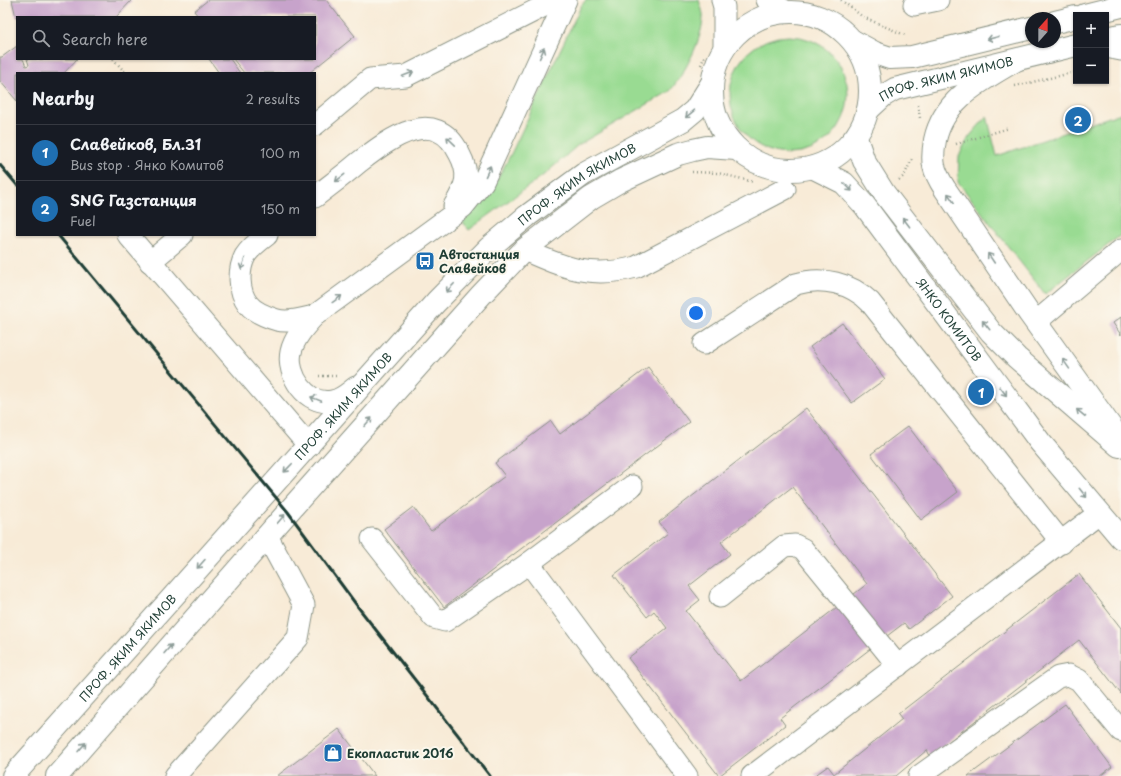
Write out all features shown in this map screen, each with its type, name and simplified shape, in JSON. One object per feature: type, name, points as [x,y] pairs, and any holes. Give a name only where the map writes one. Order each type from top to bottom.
[{"type":"main road","points":[[1097,12],[1121,6]]},
{"type":"main road","points":[[853,41],[862,56],[869,73],[871,91],[869,109],[856,138],[840,154],[814,168],[794,171],[773,169],[753,161],[736,149],[722,130],[713,108],[712,83],[715,66],[724,49],[736,34],[751,23],[769,15],[788,12],[806,13],[824,19],[839,28],[853,41],[875,53],[890,58],[912,57],[1025,29]]},
{"type":"main road","points":[[1061,21],[1073,18]]},
{"type":"main road","points":[[1109,37],[1121,35]]},
{"type":"main road","name":"ПРОФ. ЯКИМ ЯКИМОВ","points":[[869,109],[882,96],[895,89],[1073,46]]},
{"type":"main road","points":[[1016,60],[966,92],[954,102],[944,116],[938,130],[932,158],[937,176],[945,189],[1036,322],[1121,441]]},
{"type":"main road","name":"ПРОФ. ЯКИМ ЯКИМОВ","points":[[13,776],[267,489],[309,446],[436,302],[489,248],[527,216],[584,174],[683,120],[695,110],[712,83]]},
{"type":"main road","name":"ЯНКО КОМИТОВ","points":[[856,138],[864,161],[884,193],[991,332],[1017,358],[1121,448]]},
{"type":"main road","name":"ПРОФ. ЯКИМ ЯКИМОВ","points":[[57,776],[267,536],[481,295],[524,250],[592,198],[620,181],[678,154],[707,148],[736,149]]},
{"type":"main road","name":"ЯНКО КОМИТОВ","points":[[814,168],[844,183],[865,206],[1040,442],[1121,538]]},
{"type":"street","points":[[316,124],[370,79],[406,76],[556,0]]},
{"type":"street","points":[[374,374],[340,399],[331,402],[322,401],[308,395],[296,382],[290,362],[291,352],[300,333],[314,316],[463,207],[482,182],[566,0]]},
{"type":"street","points":[[722,0],[724,7],[724,49]]},
{"type":"street","points":[[767,0],[788,12]]},
{"type":"street","points":[[914,5],[938,0]]},
{"type":"street","points":[[1109,48],[1121,50]]},
{"type":"street","points":[[316,196],[387,140],[417,128],[433,130],[445,136],[454,144],[466,172],[465,188],[454,207],[440,224]]},
{"type":"street","points":[[524,250],[576,271],[604,273],[620,271],[636,267],[785,189]]},
{"type":"street","points":[[129,236],[309,446]]},
{"type":"street","points":[[150,262],[181,236]]},
{"type":"street","points":[[266,236],[254,245],[245,257],[239,274],[241,288],[247,304],[260,314],[278,320],[294,321],[314,316]]},
{"type":"street","points":[[1036,322],[1121,250]]},
{"type":"street","points":[[704,344],[796,284],[808,281],[827,281],[855,290],[870,302],[1062,543]]},
{"type":"street","points":[[372,539],[434,618],[441,622],[445,621],[529,563],[632,486]]},
{"type":"street","points":[[752,776],[1062,543],[1099,513]]},
{"type":"street","points":[[175,776],[298,638],[304,605],[267,536]]},
{"type":"street","points":[[720,597],[784,546],[795,545],[803,549],[898,666]]},
{"type":"street","points":[[529,563],[687,776]]},
{"type":"street","points":[[919,776],[1058,677],[1069,675],[1079,680],[1121,731]]},
{"type":"path","points":[[841,0],[863,17],[908,37],[912,57]]},
{"type":"path","points":[[114,60],[125,72]]},
{"type":"path","points":[[1010,87],[1073,73]]},
{"type":"path","points":[[915,84],[920,121]]},
{"type":"path","points":[[950,145],[1010,128]]},
{"type":"path","points":[[884,193],[904,176],[912,157]]},
{"type":"green space","points":[[586,0],[699,0],[703,18],[702,28],[696,47],[681,75],[670,91],[578,145],[545,174],[469,230],[459,217],[492,189],[511,154],[581,6]]},
{"type":"green space","points":[[789,36],[811,41],[822,46],[838,62],[843,73],[848,95],[843,117],[838,128],[822,144],[811,149],[789,154],[767,149],[756,144],[740,128],[735,117],[730,95],[735,73],[740,62],[756,46],[767,41]]},
{"type":"green space","points":[[1121,113],[1121,235],[1045,294],[958,182],[959,156],[969,137],[987,116],[997,156]]},
{"type":"building","points":[[12,0],[132,0],[117,16],[16,17]]},
{"type":"building","points":[[208,0],[326,0],[355,36],[310,72],[243,72],[234,60],[316,60],[316,16],[198,16],[194,11]]},
{"type":"building","points":[[16,47],[16,60],[23,60],[26,66],[29,65],[27,60],[76,60],[65,72],[16,72],[16,100],[0,81],[0,57]]},
{"type":"building","points":[[210,60],[231,60],[239,72],[218,72]]},
{"type":"building","points":[[1121,317],[1121,335],[1113,323]]},
{"type":"building","points":[[842,323],[885,379],[852,403],[810,347]]},
{"type":"building","points":[[648,367],[689,422],[444,607],[384,529],[413,507],[431,531],[505,476],[495,463],[551,421],[560,434]]},
{"type":"building","points":[[806,408],[952,596],[909,629],[904,623],[780,718],[785,725],[719,776],[628,658],[667,628],[654,611],[647,617],[614,575],[668,533],[659,522]],"holes":[[[792,487],[867,584],[741,681],[686,611],[700,600],[689,586],[730,554],[721,542]]]},
{"type":"building","points":[[908,426],[958,492],[921,520],[871,454]]},
{"type":"building","points":[[1079,574],[1121,628],[1121,694],[1079,640],[930,756],[927,750],[896,776],[814,776],[828,766],[834,774],[902,719],[898,714]]},
{"type":"building","points":[[1065,704],[1112,767],[1100,776],[968,776]]},
{"type":"building","points":[[339,729],[375,776],[277,776]]},
{"type":"railway","points":[[0,165],[16,184]]},
{"type":"railway","points":[[59,236],[288,512],[358,607],[490,776]]},
{"type":"place","name":"SNG Газстанция","points":[[1078,120]]},
{"type":"place","name":"Автостанция Славейков","points":[[425,261]]},
{"type":"place","name":"Славейков, Бл.31","points":[[981,392]]},
{"type":"place","name":"Екопластик 2016","points":[[333,753]]}]
